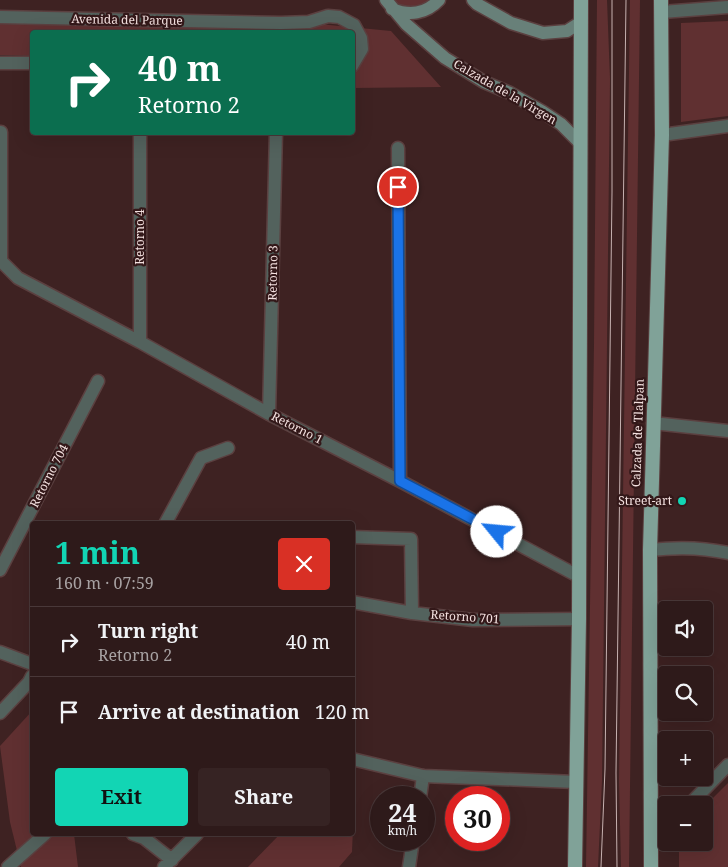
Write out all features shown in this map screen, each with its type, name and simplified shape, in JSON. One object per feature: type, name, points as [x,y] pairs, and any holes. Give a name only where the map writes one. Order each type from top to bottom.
[{"type":"highway","points":[[574,867],[579,619],[581,0]]},
{"type":"highway","name":"Calzada de Tlalpan","points":[[651,867],[650,550],[662,135],[661,6]]},
{"type":"main road","points":[[389,4],[411,14],[429,9],[439,0]]},
{"type":"main road","points":[[473,0],[511,23],[543,33],[567,31],[581,22]]},
{"type":"main road","name":"Calzada de la Virgen","points":[[389,4],[406,24],[446,58],[484,82],[510,93],[543,112],[561,124],[580,143]]},
{"type":"street","points":[[661,6],[728,8]]},
{"type":"street","name":"Avenida del Parque","points":[[0,17],[281,23],[309,22],[328,16],[339,16],[354,25],[361,38],[362,49],[355,61]]},
{"type":"street","points":[[0,63],[30,63]]},
{"type":"street","points":[[662,135],[728,126]]},
{"type":"street","name":"Retorno 1","points":[[2,132],[1,261],[18,278],[140,342],[269,414],[578,576]]},
{"type":"street","name":"Retorno 4","points":[[140,135],[140,342]]},
{"type":"street","name":"Retorno 3","points":[[269,414],[276,135]]},
{"type":"street","points":[[398,148],[400,481]]},
{"type":"street","name":"Retorno 704","points":[[0,570],[98,381]]},
{"type":"street","points":[[654,422],[728,431]]},
{"type":"street","points":[[167,521],[201,458],[228,448]]},
{"type":"street","points":[[355,537],[411,539],[412,613]]},
{"type":"street","points":[[650,550],[696,548],[728,552]]},
{"type":"street","name":"Retorno 701","points":[[355,603],[412,613],[473,620],[579,619]]},
{"type":"street","points":[[0,652],[30,663]]},
{"type":"street","points":[[0,713],[30,680]]},
{"type":"street","points":[[355,760],[423,776],[576,782]]},
{"type":"street","points":[[698,796],[728,765]]},
{"type":"street","points":[[422,786],[423,776]]},
{"type":"street","points":[[8,867],[43,836]]},
{"type":"street","points":[[138,836],[144,838],[168,863],[195,836]]},
{"type":"street","points":[[651,844],[658,837]]},
{"type":"street","points":[[409,867],[411,851]]},
{"type":"shaded area","points":[[386,0],[434,0],[429,9],[393,9]]},
{"type":"shaded area","points":[[597,0],[607,0],[610,79],[602,781],[598,867],[586,867],[594,344]]},
{"type":"shaded area","points":[[630,0],[640,0],[629,867],[621,867],[619,781]]},
{"type":"shaded area","points":[[728,21],[728,116],[681,122],[681,23]]},
{"type":"shaded area","points":[[0,24],[282,29],[319,24],[391,31],[441,87],[355,88],[355,30],[30,30],[30,56],[0,55]]},
{"type":"shaded area","points":[[30,713],[30,836],[74,836],[78,867],[21,867],[10,822],[0,746]]},
{"type":"shaded area","points":[[728,783],[728,867],[679,867],[679,851],[713,851],[713,798]]},
{"type":"shaded area","points":[[278,836],[353,836],[352,852],[339,867],[248,867]]},
{"type":"tram line","points":[[601,867],[605,769],[612,192],[612,0]]},
{"type":"tram line","points":[[617,867],[616,773],[626,0]]},
{"type":"place","name":"Street-art","points":[[682,501]]},
{"type":"route","points":[[398,187],[400,481],[497,532]]}]
